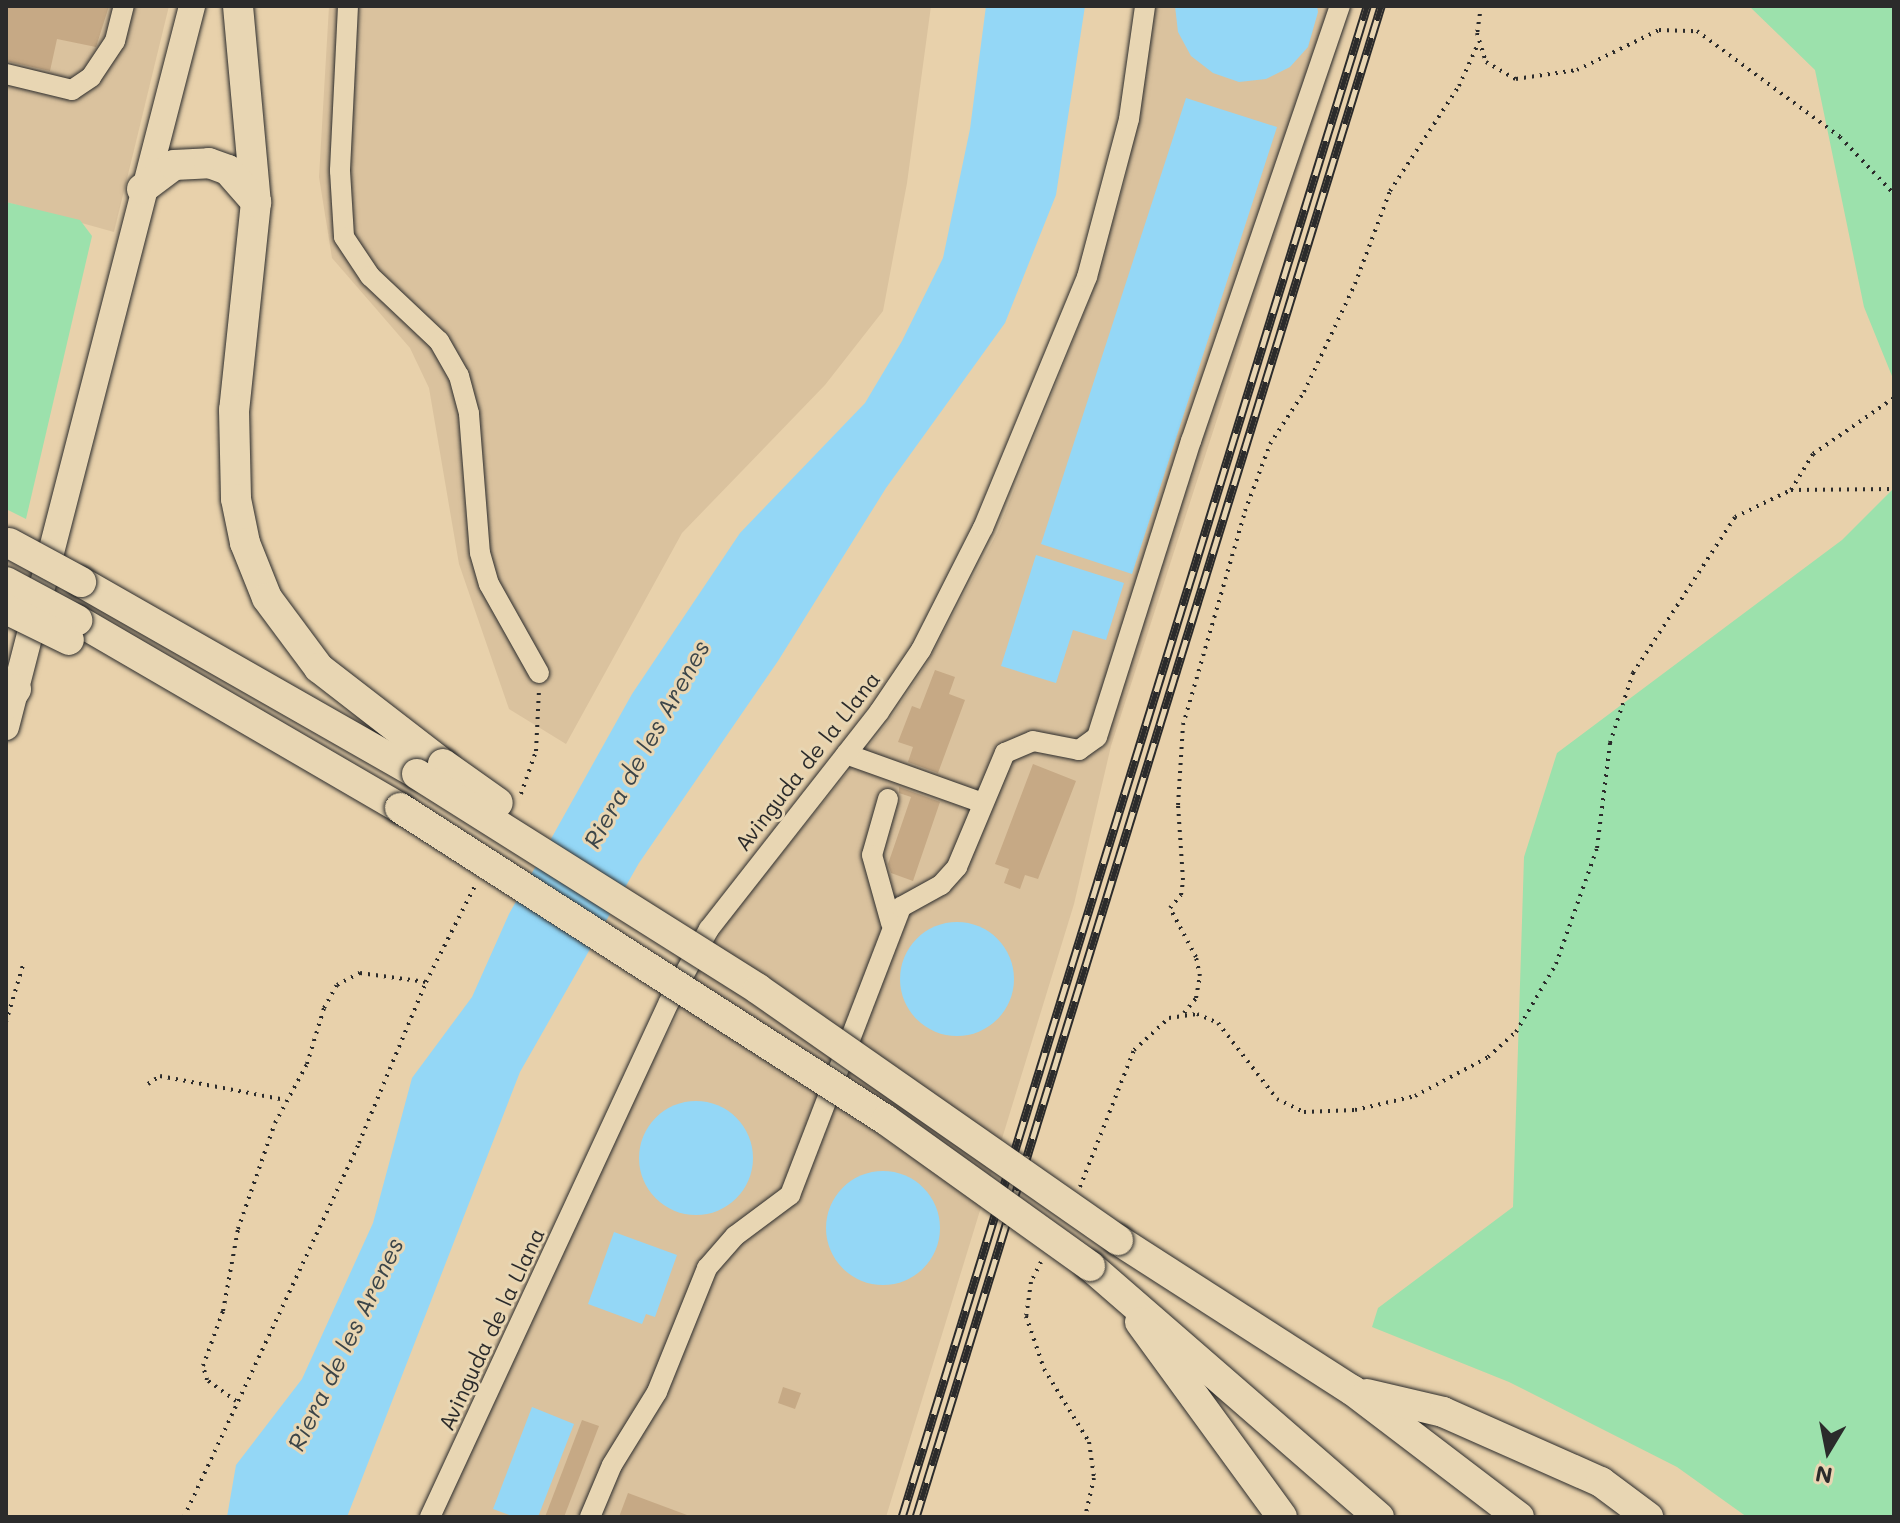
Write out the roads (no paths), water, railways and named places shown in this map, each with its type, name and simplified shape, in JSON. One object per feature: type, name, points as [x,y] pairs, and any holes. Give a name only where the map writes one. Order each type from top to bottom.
[{"type":"highway","points":[[238,6],[256,202],[234,410],[236,499],[245,543],[267,598],[319,668],[430,769]]},
{"type":"highway","points":[[142,189],[174,165],[209,163],[228,170],[256,202]]},
{"type":"highway","points":[[7,542],[430,769],[615,898],[871,1065],[1118,1240],[1352,1390],[1519,1517]]},
{"type":"highway","points":[[6,582],[73,630],[264,726],[400,808],[886,1120],[1120,1289],[1379,1517]]},
{"type":"highway","points":[[6,609],[73,630]]},
{"type":"highway","points":[[1120,1289],[1173,1373],[1282,1517]]},
{"type":"highway","points":[[1352,1390],[1443,1412],[1601,1482],[1648,1517]]},
{"type":"main road","points":[[6,727],[11,697],[142,189],[192,6]]},
{"type":"street","points":[[6,74],[72,90],[91,77],[115,41],[124,6]]},
{"type":"street","points":[[348,6],[340,171],[344,237],[370,276],[439,341],[459,376],[469,414],[480,553],[489,584],[539,673]]},
{"type":"street","name":"Avinguda de la Llana","points":[[430,1517],[669,1002],[709,929],[846,754],[921,650],[983,528],[1056,361],[1108,207],[1129,119],[1145,6]]},
{"type":"street","points":[[590,1517],[612,1465],[657,1392],[707,1268],[741,1230],[790,1195],[891,923],[909,899],[950,877],[997,765],[1014,745],[1033,741],[1079,750],[1097,737],[1191,441],[1340,6]]},
{"type":"street","points":[[846,754],[983,803]]},
{"type":"street","points":[[888,799],[872,855],[891,923]]},
{"type":"water","name":"Riera de les Arenes","points":[[986,6],[1085,6],[1056,195],[1005,323],[886,488],[778,661],[639,863],[520,1072],[347,1517],[227,1517],[236,1465],[302,1379],[373,1223],[412,1078],[472,997],[509,914],[632,694],[740,533],[865,403],[902,341],[943,258],[970,129]]},
{"type":"water","points":[[1175,6],[1317,6],[1318,12],[1308,47],[1290,67],[1266,79],[1239,82],[1213,73],[1191,56],[1178,32]]},
{"type":"water","points":[[1186,98],[1277,127],[1132,574],[1041,544]]},
{"type":"water","points":[[1036,555],[1124,583],[1106,640],[1073,630],[1056,683],[1001,666]]},
{"type":"water","points":[[957,922],[979,927],[997,939],[1009,957],[1014,979],[1009,1001],[997,1019],[979,1031],[957,1036],[935,1031],[917,1019],[905,1001],[900,979],[905,957],[917,939],[935,927]]},
{"type":"water","points":[[696,1101],[718,1106],[736,1118],[748,1136],[753,1158],[748,1180],[736,1198],[718,1210],[696,1215],[674,1210],[656,1198],[644,1180],[639,1158],[644,1136],[656,1118],[674,1106]]},
{"type":"water","points":[[883,1171],[905,1176],[923,1188],[935,1206],[940,1228],[935,1250],[923,1268],[905,1280],[883,1285],[861,1280],[843,1268],[831,1250],[826,1228],[831,1206],[843,1188],[861,1176]]},
{"type":"water","points":[[614,1232],[677,1255],[655,1317],[646,1314],[642,1324],[588,1304]]},
{"type":"water","points":[[532,1407],[574,1424],[538,1517],[515,1517],[493,1509]]},
{"type":"railway","points":[[902,1517],[1367,6]]},
{"type":"railway","points":[[916,1517],[1381,6]]}]
